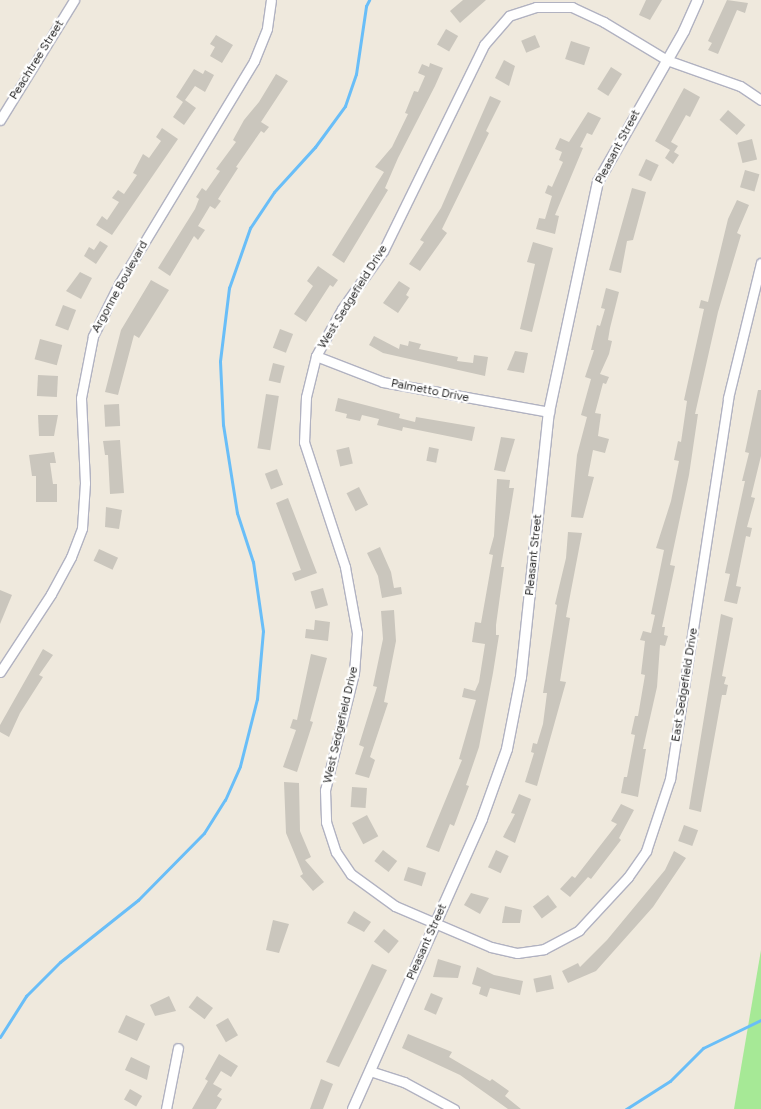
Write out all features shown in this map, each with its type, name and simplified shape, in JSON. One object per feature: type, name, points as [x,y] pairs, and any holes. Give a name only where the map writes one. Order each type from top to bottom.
[{"type":"street","name":"Peachtree Street","points":[[0,120],[74,0]]},
{"type":"street","name":"Argonne Boulevard","points":[[0,672],[51,594],[74,551],[82,528],[84,483],[81,398],[93,336],[119,284],[254,61],[267,28],[271,0]]},
{"type":"street","name":"Pleasant Street","points":[[353,1109],[482,819],[507,748],[521,677],[549,412],[598,182],[667,60],[698,0]]},
{"type":"street","name":"West Sedgefield Drive","points":[[436,924],[395,906],[361,884],[336,852],[326,822],[326,790],[354,673],[358,632],[346,566],[304,442],[306,397],[316,356],[342,310],[383,251],[466,78],[484,45],[502,21],[536,7],[572,7],[667,60]]},
{"type":"street","points":[[667,60],[740,86],[761,100]]},
{"type":"street","name":"East Sedgefield Drive","points":[[436,924],[508,951],[544,949],[579,930],[628,877],[646,851],[670,779],[730,390],[761,263]]},
{"type":"street","name":"Palmetto Drive","points":[[316,356],[383,382],[549,412]]},
{"type":"street","points":[[166,1109],[178,1048]]},
{"type":"street","points":[[370,1071],[404,1082],[454,1109]]},
{"type":"green space","points":[[761,950],[761,1109],[734,1109]]},
{"type":"building","points":[[463,0],[486,0],[460,23],[450,11]]},
{"type":"building","points":[[646,0],[662,0],[650,20],[639,15]]},
{"type":"building","points":[[727,0],[748,3],[745,13],[737,10],[718,54],[708,50],[712,43],[708,41]]},
{"type":"building","points":[[446,29],[458,36],[449,52],[437,45]]},
{"type":"building","points":[[216,35],[233,45],[222,63],[210,56],[215,47],[210,44]]},
{"type":"building","points":[[535,35],[540,47],[526,53],[521,41]]},
{"type":"building","points":[[571,41],[590,47],[584,65],[565,59]]},
{"type":"building","points":[[504,60],[515,66],[509,86],[495,78]]},
{"type":"building","points":[[430,63],[443,68],[398,158],[385,188],[388,190],[344,263],[332,255],[384,172],[375,167],[392,147],[408,114],[405,113],[414,91],[418,92],[425,76],[418,73],[422,64],[429,67]]},
{"type":"building","points":[[611,67],[622,74],[608,96],[597,89]]},
{"type":"building","points":[[194,69],[203,74],[205,70],[214,75],[205,92],[195,86],[185,100],[196,108],[184,125],[173,117],[183,102],[176,97]]},
{"type":"building","points":[[276,74],[288,81],[261,122],[269,127],[264,133],[261,131],[236,167],[238,168],[218,199],[221,201],[215,209],[210,206],[198,226],[205,230],[198,240],[194,236],[170,276],[158,268],[195,209],[199,199],[196,197],[202,188],[206,191],[220,171],[216,169],[236,142],[233,140],[244,120],[259,102]]},
{"type":"building","points":[[684,88],[700,97],[690,117],[686,115],[671,142],[678,146],[674,152],[679,155],[673,164],[665,158],[670,150],[655,141]]},
{"type":"building","points":[[490,96],[501,101],[486,131],[489,133],[442,229],[447,233],[420,271],[409,264],[424,242],[420,240],[441,208]]},
{"type":"building","points":[[728,110],[745,125],[737,135],[719,120]]},
{"type":"building","points":[[588,112],[601,118],[592,135],[587,133],[580,147],[583,148],[555,215],[559,216],[555,234],[536,229],[539,218],[545,219],[552,196],[545,193],[548,185],[552,187],[563,162],[559,160],[562,152],[555,149],[560,138],[569,142]]},
{"type":"building","points":[[162,128],[178,139],[112,235],[96,225],[102,216],[107,220],[119,202],[112,198],[118,190],[124,194],[137,175],[133,173],[143,154],[149,158],[161,141],[156,137]]},
{"type":"building","points":[[752,139],[757,159],[743,163],[737,143]]},
{"type":"building","points":[[646,159],[659,165],[651,181],[638,175]]},
{"type":"building","points":[[745,170],[759,174],[754,191],[740,187]]},
{"type":"building","points":[[632,188],[646,192],[633,240],[627,241],[621,273],[609,270]]},
{"type":"building","points":[[737,200],[749,205],[737,233],[741,235],[718,312],[695,414],[698,414],[689,475],[670,565],[675,566],[662,627],[665,627],[664,635],[668,636],[665,646],[660,645],[657,687],[643,749],[646,749],[638,797],[621,793],[624,777],[627,777],[635,735],[631,734],[635,716],[638,716],[645,675],[641,674],[645,641],[640,640],[643,631],[651,633],[655,615],[651,614],[664,550],[656,548],[671,501],[679,461],[674,460],[678,441],[681,442],[687,401],[684,400],[704,309],[699,308],[701,300],[708,302],[728,219]]},
{"type":"building","points":[[100,241],[108,246],[96,264],[84,256],[89,247],[94,250]]},
{"type":"building","points":[[533,242],[553,248],[532,332],[520,329],[535,264],[527,262]]},
{"type":"building","points":[[318,266],[338,280],[333,287],[330,285],[306,322],[294,314],[313,286],[307,281]]},
{"type":"building","points":[[80,272],[92,278],[81,299],[66,291]]},
{"type":"building","points":[[151,280],[169,290],[139,338],[134,335],[118,395],[105,392],[121,330]]},
{"type":"building","points":[[399,281],[410,288],[406,295],[409,297],[398,313],[383,303]]},
{"type":"building","points":[[606,288],[619,292],[608,340],[612,341],[609,354],[600,374],[609,377],[606,384],[603,383],[595,413],[601,414],[598,436],[609,439],[605,453],[593,450],[588,476],[594,477],[583,518],[571,517],[577,455],[587,417],[581,415],[591,379],[585,377],[594,350],[591,350],[597,325],[600,326],[605,309],[601,308]]},
{"type":"building","points":[[63,305],[76,310],[68,331],[55,326]]},
{"type":"building","points":[[280,329],[293,334],[286,353],[273,348]]},
{"type":"building","points":[[374,336],[399,349],[400,344],[408,346],[409,341],[421,344],[419,349],[458,357],[457,361],[473,363],[474,355],[488,357],[485,376],[383,353],[369,345]]},
{"type":"building","points":[[40,339],[62,345],[57,365],[35,359]]},
{"type":"building","points":[[515,351],[528,353],[524,373],[507,370]]},
{"type":"building","points":[[273,363],[285,366],[280,383],[269,380]]},
{"type":"building","points":[[38,375],[58,376],[57,397],[37,396]]},
{"type":"building","points":[[758,390],[761,390],[761,456],[751,497],[755,498],[747,527],[752,528],[750,537],[746,536],[736,586],[741,587],[737,604],[724,601],[730,574],[725,573],[745,481],[742,481],[749,453],[745,452]]},
{"type":"building","points":[[266,394],[279,396],[270,450],[257,448]]},
{"type":"building","points":[[338,398],[400,414],[399,418],[415,422],[416,417],[475,427],[472,441],[403,427],[402,431],[377,425],[379,419],[362,415],[360,421],[346,418],[347,414],[335,411]]},
{"type":"building","points":[[119,404],[120,426],[105,427],[104,405]]},
{"type":"building","points":[[38,415],[58,415],[54,436],[39,436]]},
{"type":"building","points":[[501,437],[515,439],[505,472],[494,470]]},
{"type":"building","points":[[120,440],[124,493],[110,494],[108,455],[105,455],[103,441]]},
{"type":"building","points":[[349,447],[353,464],[340,466],[336,450]]},
{"type":"building","points":[[429,447],[439,449],[436,463],[426,461]]},
{"type":"building","points":[[54,452],[56,463],[50,463],[53,484],[57,484],[57,502],[36,502],[36,476],[32,476],[29,455]]},
{"type":"building","points":[[277,469],[283,485],[271,490],[265,474]]},
{"type":"building","points":[[497,479],[510,480],[509,488],[514,488],[501,567],[504,567],[496,625],[496,635],[499,635],[479,747],[466,785],[469,786],[454,826],[450,824],[439,852],[426,847],[462,760],[459,759],[476,700],[462,697],[464,688],[475,691],[479,682],[485,644],[472,642],[475,622],[481,623],[493,555],[489,554],[494,536]]},
{"type":"building","points":[[359,487],[368,505],[356,511],[347,493]]},
{"type":"building","points":[[288,498],[317,573],[295,581],[292,573],[301,570],[276,503]]},
{"type":"building","points":[[106,507],[122,510],[119,529],[105,527]]},
{"type":"building","points":[[568,532],[582,533],[566,617],[570,618],[560,681],[566,682],[537,786],[525,782],[534,753],[531,752],[533,743],[537,744],[543,724],[547,693],[543,693],[557,605],[555,604],[566,558]]},
{"type":"building","points":[[380,547],[391,572],[394,588],[401,587],[402,594],[382,598],[378,576],[367,553]]},
{"type":"building","points":[[99,549],[118,558],[113,570],[94,561]]},
{"type":"building","points":[[323,588],[328,605],[315,609],[311,592]]},
{"type":"building","points":[[0,590],[12,595],[0,624]]},
{"type":"building","points":[[394,610],[396,641],[384,702],[388,703],[370,757],[375,760],[369,778],[355,774],[364,747],[359,745],[377,687],[373,686],[383,639],[381,611]]},
{"type":"building","points":[[721,614],[733,618],[722,676],[726,677],[724,684],[728,685],[726,695],[722,695],[701,812],[689,809]]},
{"type":"building","points":[[315,620],[330,622],[328,641],[305,638],[306,629],[314,630]]},
{"type":"building","points":[[43,649],[53,655],[39,675],[43,677],[20,713],[9,737],[0,732],[0,725]]},
{"type":"building","points":[[311,654],[327,658],[310,721],[313,722],[297,772],[283,767],[296,730],[290,728],[293,719],[297,720]]},
{"type":"building","points":[[284,782],[299,783],[300,831],[311,857],[305,860],[324,882],[313,891],[300,876],[303,874],[286,833]]},
{"type":"building","points":[[352,787],[367,788],[366,808],[351,807]]},
{"type":"building","points":[[519,794],[531,799],[515,843],[503,837],[515,814],[511,813]]},
{"type":"building","points":[[621,804],[634,810],[619,838],[621,840],[591,879],[588,877],[570,897],[560,889],[572,876],[575,878],[617,824],[611,821]]},
{"type":"building","points":[[367,815],[378,836],[363,844],[352,823]]},
{"type":"building","points":[[684,825],[698,830],[692,846],[678,841]]},
{"type":"building","points":[[383,850],[397,861],[389,872],[374,861]]},
{"type":"building","points":[[496,850],[509,856],[501,873],[488,867]]},
{"type":"building","points":[[674,851],[686,858],[653,907],[596,971],[568,983],[562,971],[578,963],[580,967],[607,940],[665,870]]},
{"type":"building","points":[[408,867],[426,873],[422,886],[404,880]]},
{"type":"building","points":[[471,893],[489,898],[480,914],[464,905]]},
{"type":"building","points":[[548,895],[557,907],[542,918],[533,906]]},
{"type":"building","points":[[505,906],[522,910],[520,923],[502,923]]},
{"type":"building","points":[[354,911],[371,922],[364,932],[347,923]]},
{"type":"building","points":[[273,920],[289,924],[279,953],[266,950]]},
{"type":"building","points":[[384,929],[399,941],[389,953],[374,941]]},
{"type":"building","points":[[438,959],[461,966],[458,978],[433,977]]},
{"type":"building","points":[[372,964],[387,970],[339,1067],[326,1062]]},
{"type":"building","points":[[477,967],[494,975],[523,981],[520,995],[490,988],[487,997],[479,994],[481,987],[472,984]]},
{"type":"building","points":[[551,975],[554,989],[536,992],[533,979]]},
{"type":"building","points":[[431,993],[443,998],[436,1015],[424,1010]]},
{"type":"building","points":[[169,996],[176,1011],[155,1016],[150,1005]]},
{"type":"building","points":[[197,996],[213,1008],[205,1019],[189,1007]]},
{"type":"building","points":[[126,1015],[145,1024],[137,1041],[118,1032]]},
{"type":"building","points":[[228,1018],[238,1035],[226,1042],[216,1025]]},
{"type":"building","points":[[408,1034],[452,1052],[449,1057],[490,1081],[492,1079],[509,1091],[505,1096],[521,1109],[508,1109],[460,1075],[402,1048]]},
{"type":"building","points":[[219,1054],[238,1066],[231,1077],[221,1071],[213,1084],[222,1089],[217,1096],[222,1099],[216,1109],[192,1109],[208,1081],[205,1079]]},
{"type":"building","points":[[131,1057],[150,1066],[147,1080],[125,1070]]},
{"type":"building","points":[[321,1079],[333,1084],[323,1109],[310,1109]]},
{"type":"building","points":[[130,1089],[142,1096],[136,1106],[124,1099]]},
{"type":"waterway","points":[[0,1037],[26,996],[60,962],[138,900],[204,833],[225,800],[240,766],[257,699],[263,631],[253,562],[237,513],[223,425],[220,361],[229,288],[250,228],[274,192],[315,147],[345,106],[356,74],[366,6],[369,0]]},
{"type":"waterway","points":[[626,1109],[670,1081],[703,1048],[761,1020]]}]
